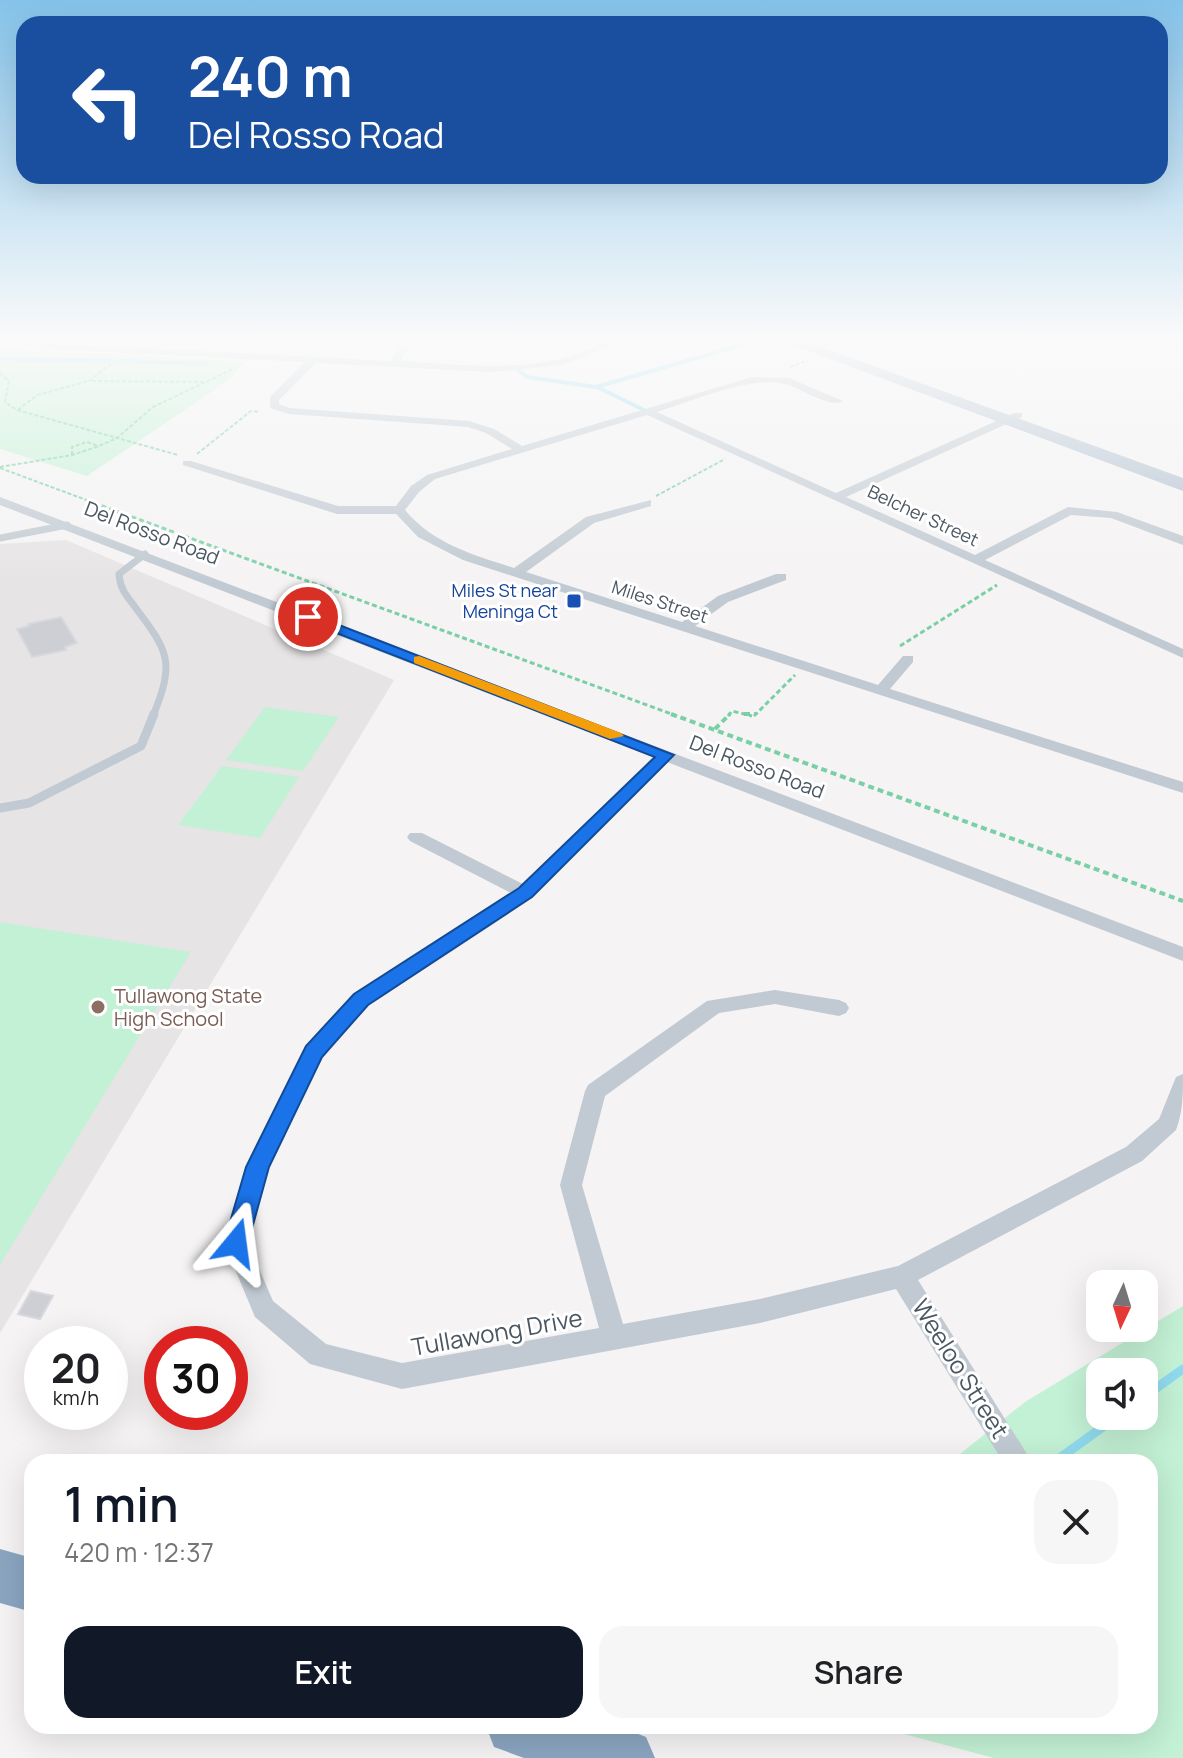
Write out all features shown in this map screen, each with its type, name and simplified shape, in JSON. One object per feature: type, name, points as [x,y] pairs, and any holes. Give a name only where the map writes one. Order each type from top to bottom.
[{"type":"highway","points":[[0,1576],[24,1583]]},
{"type":"highway","points":[[542,1734],[625,1758]]},
{"type":"main road","points":[[1017,420],[1183,485]]},
{"type":"main road","points":[[1018,420],[1183,478]]},
{"type":"street","points":[[414,420],[469,424],[490,431],[521,450]]},
{"type":"street","points":[[187,459],[337,510],[399,510],[415,489],[431,477],[621,420]]},
{"type":"street","name":"Belcher Street","points":[[666,420],[1183,654]]},
{"type":"street","points":[[836,497],[1007,420]]},
{"type":"street","name":"Del Rosso Road","points":[[0,501],[1183,954]]},
{"type":"street","points":[[516,573],[590,520],[647,503]]},
{"type":"street","points":[[975,560],[1068,511],[1082,509],[1111,513],[1183,541]]},
{"type":"street","name":"Miles Street","points":[[399,510],[412,529],[427,540],[516,573],[1183,788]]},
{"type":"street","points":[[683,628],[723,599],[781,577]]},
{"type":"street","points":[[882,689],[908,659]]},
{"type":"street","name":"Tullawong Drive","points":[[665,755],[525,893],[361,1000],[314,1052],[257,1167],[236,1243],[264,1309],[319,1355],[402,1376],[760,1311],[902,1276],[1134,1154],[1168,1124],[1183,1083]]},
{"type":"street","points":[[416,837],[525,893]]},
{"type":"street","points":[[615,1339],[571,1185],[596,1091],[714,1006],[775,997],[839,1008]]},
{"type":"street","name":"Weeloo Street","points":[[902,1276],[1013,1454]]},
{"type":"lane","points":[[0,538],[67,525]]},
{"type":"lane","points":[[0,808],[29,803],[141,746],[168,679],[162,642],[120,587],[119,574],[145,554]]},
{"type":"path","points":[[53,420],[187,459]]},
{"type":"path","points":[[0,467],[72,455],[99,446],[117,438],[138,420]]},
{"type":"path","points":[[200,452],[240,420]]},
{"type":"path","points":[[70,444],[75,446],[87,442],[99,446]]},
{"type":"path","points":[[72,455],[75,446]]},
{"type":"path","points":[[647,503],[633,495],[656,496],[739,453]]},
{"type":"path","points":[[0,467],[1183,901]]},
{"type":"path","points":[[908,659],[899,647],[907,640],[1002,582]]},
{"type":"path","points":[[715,729],[732,711],[754,716],[804,665]]},
{"type":"shaded area","name":"Tullawong State High School","points":[[66,540],[394,680],[0,1333],[0,544]]},
{"type":"green space","points":[[0,420],[170,420],[87,476],[0,449]]},
{"type":"green space","points":[[265,707],[339,717],[303,771],[226,760]]},
{"type":"green space","points":[[222,766],[299,777],[260,838],[178,825]]},
{"type":"green space","points":[[0,922],[191,952],[0,1265]]},
{"type":"green space","points":[[1183,1306],[1183,1758],[994,1758],[904,1734],[1158,1734],[1158,1454],[960,1454],[1025,1402],[1086,1365],[1086,1430],[1158,1430],[1158,1358],[1097,1358],[1124,1342],[1158,1342],[1158,1321]]},
{"type":"building","points":[[61,617],[77,643],[65,647],[66,650],[32,657],[17,629]]},
{"type":"building","points":[[31,1291],[53,1296],[40,1319],[18,1314]]},
{"type":"waterway","points":[[1158,1387],[1183,1369]]},
{"type":"waterway","points":[[1065,1454],[1099,1430]]},
{"type":"slow traffic","points":[[419,660],[616,736]]},
{"type":"place","name":"Miles St near Meninga Ct","points":[[574,601]]},
{"type":"place","name":"Tullawong State High School","points":[[98,1007]]},
{"type":"route","points":[[236,1243],[257,1167],[314,1052],[361,1000],[525,893],[665,755],[308,617]]}]
